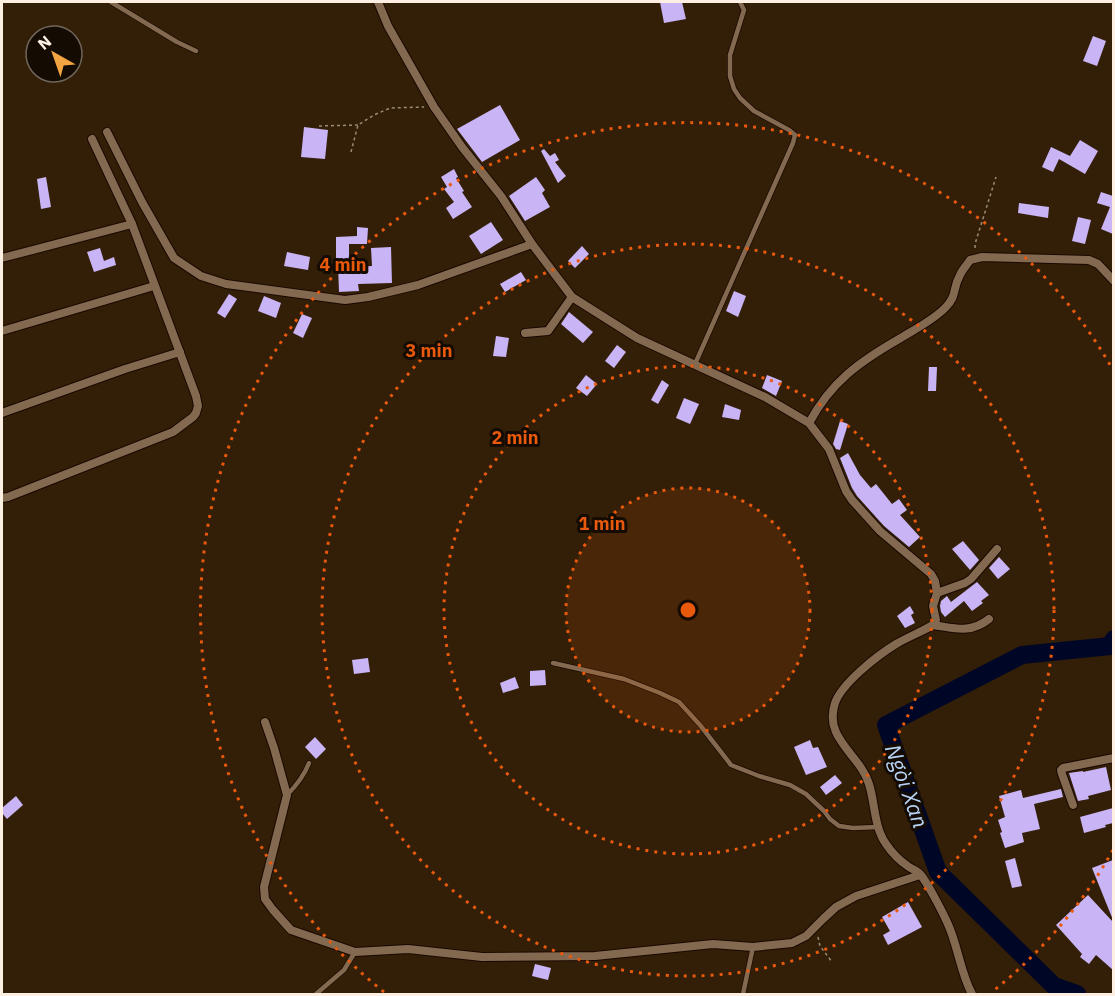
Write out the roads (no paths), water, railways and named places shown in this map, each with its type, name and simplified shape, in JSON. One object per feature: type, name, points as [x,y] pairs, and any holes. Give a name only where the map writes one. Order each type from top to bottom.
[{"type":"street","points":[[378,2],[388,26],[434,107],[501,196],[532,244],[572,297],[637,338],[765,397],[809,423],[829,449],[852,500],[880,531],[931,574],[937,593],[933,606],[936,620],[933,625],[896,644],[872,662],[839,695],[833,717],[837,735],[863,770],[884,842],[906,865],[920,874],[947,922],[972,994]]},
{"type":"street","points":[[108,132],[142,202],[174,258],[201,276],[226,284],[345,300],[368,297],[418,285],[532,244]]},
{"type":"street","points":[[2,498],[173,432],[193,417],[198,406],[132,224],[92,139]]},
{"type":"street","points":[[2,258],[132,224]]},
{"type":"street","points":[[809,423],[834,386],[857,366],[932,319],[946,307],[954,297],[960,274],[970,260],[982,257],[1089,260],[1098,264],[1113,281]]},
{"type":"street","points":[[2,331],[154,286]]},
{"type":"street","points":[[525,333],[548,331],[572,297]]},
{"type":"street","points":[[2,413],[124,369],[180,352]]},
{"type":"street","points":[[937,593],[971,579],[997,549]]},
{"type":"street","points":[[933,625],[966,629],[980,626],[989,619]]},
{"type":"street","points":[[266,722],[287,795],[264,887],[265,899],[291,930],[355,952],[408,949],[482,957],[595,956],[713,944],[753,946],[792,943],[806,936],[836,907],[856,896],[920,874]]},
{"type":"street","points":[[1073,805],[1062,774],[1063,768],[1113,758]]},
{"type":"lane","points":[[111,2],[196,51]]},
{"type":"lane","points":[[695,364],[795,135],[754,111],[734,89],[730,76],[730,55],[744,10],[740,2]]},
{"type":"lane","points":[[553,663],[624,679],[679,702],[731,765],[780,781],[806,794],[839,826],[878,827]]},
{"type":"lane","points":[[287,795],[300,780],[309,763]]},
{"type":"lane","points":[[743,994],[753,946]]},
{"type":"lane","points":[[316,994],[344,970],[355,952]]},
{"type":"waterway","name":"Ngòi Xan","points":[[1077,994],[1054,986],[938,872],[886,725],[1022,655],[1110,646],[1114,639]]}]
